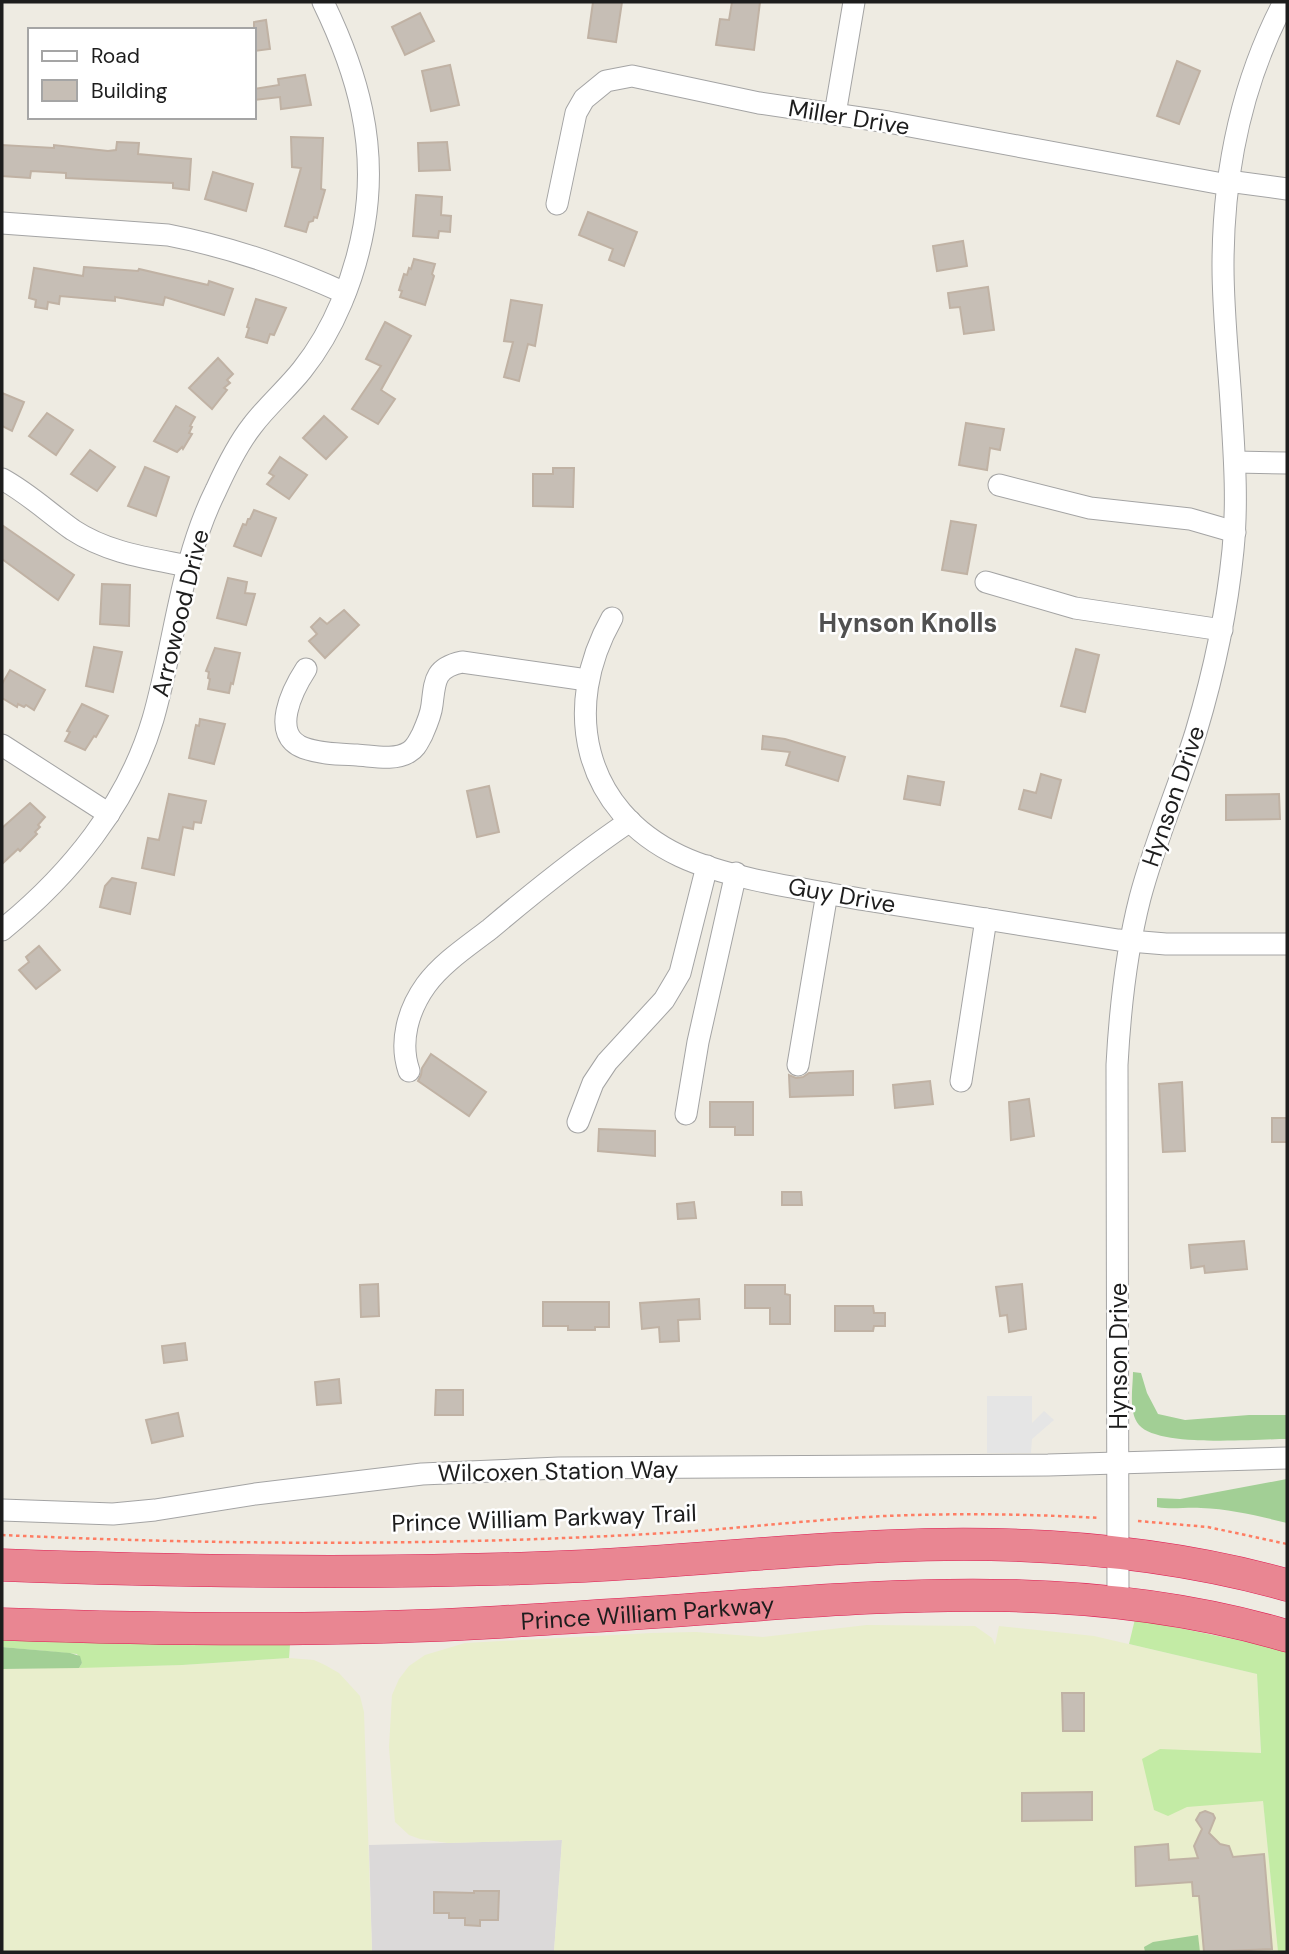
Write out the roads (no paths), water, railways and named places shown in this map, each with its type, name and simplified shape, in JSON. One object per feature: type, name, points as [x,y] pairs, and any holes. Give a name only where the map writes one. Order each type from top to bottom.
[{"type":"highway","name":"Prince William Parkway","points":[[2,1565],[171,1571],[349,1573],[590,1566],[889,1546],[984,1545],[1118,1552],[1185,1562],[1287,1586]]},
{"type":"highway","name":"Prince William Parkway","points":[[2,1624],[155,1629],[333,1628],[495,1622],[893,1596],[1003,1594],[1118,1601],[1226,1621],[1287,1636]]},
{"type":"street","name":"Arrowood Drive","points":[[2,930],[28,909],[79,855],[109,814],[140,758],[153,719],[188,566],[214,492],[251,426],[303,369],[322,340],[345,293],[364,225],[368,168],[366,133],[351,65],[323,2]]},
{"type":"street","points":[[835,114],[854,2]]},
{"type":"street","name":"Hynson Drive","points":[[1118,1601],[1117,1065],[1120,1012],[1130,942],[1149,867],[1196,732],[1222,630],[1235,532],[1235,462],[1223,268],[1228,183],[1234,142],[1245,98],[1256,64],[1284,2]]},
{"type":"street","name":"Miller Drive","points":[[557,204],[576,113],[584,99],[593,90],[617,77],[632,76],[759,103],[1228,183],[1287,189]]},
{"type":"street","points":[[2,223],[168,235],[190,239],[260,258],[345,293]]},
{"type":"street","points":[[1235,462],[1287,463]]},
{"type":"street","points":[[2,479],[34,499],[73,530],[96,543],[121,552],[188,566]]},
{"type":"street","points":[[999,485],[1090,508],[1190,519],[1235,532]]},
{"type":"street","points":[[986,582],[1075,608],[1222,630]]},
{"type":"street","name":"Guy Drive","points":[[612,618],[596,648],[587,680],[585,726],[592,760],[603,787],[630,821],[658,843],[681,856],[707,866],[827,893],[1130,942],[1287,944]]},
{"type":"street","points":[[306,669],[289,702],[286,723],[292,741],[302,747],[328,754],[394,757],[407,754],[416,747],[432,707],[436,678],[451,664],[462,662],[587,680]]},
{"type":"street","points":[[2,745],[109,814]]},
{"type":"street","points":[[409,1071],[404,1047],[406,1030],[419,997],[440,969],[544,885],[630,821]]},
{"type":"street","points":[[578,1122],[593,1083],[607,1062],[664,1000],[680,973],[707,866]]},
{"type":"street","points":[[686,1114],[703,1018],[736,873]]},
{"type":"street","points":[[798,1065],[827,893]]},
{"type":"street","points":[[961,1081],[986,919]]},
{"type":"street","name":"Wilcoxen Station Way","points":[[2,1510],[125,1513],[281,1490],[422,1474],[559,1468],[1048,1465],[1287,1458]]},
{"type":"district","name":"Hynson Knolls","points":[[908,623]]}]
